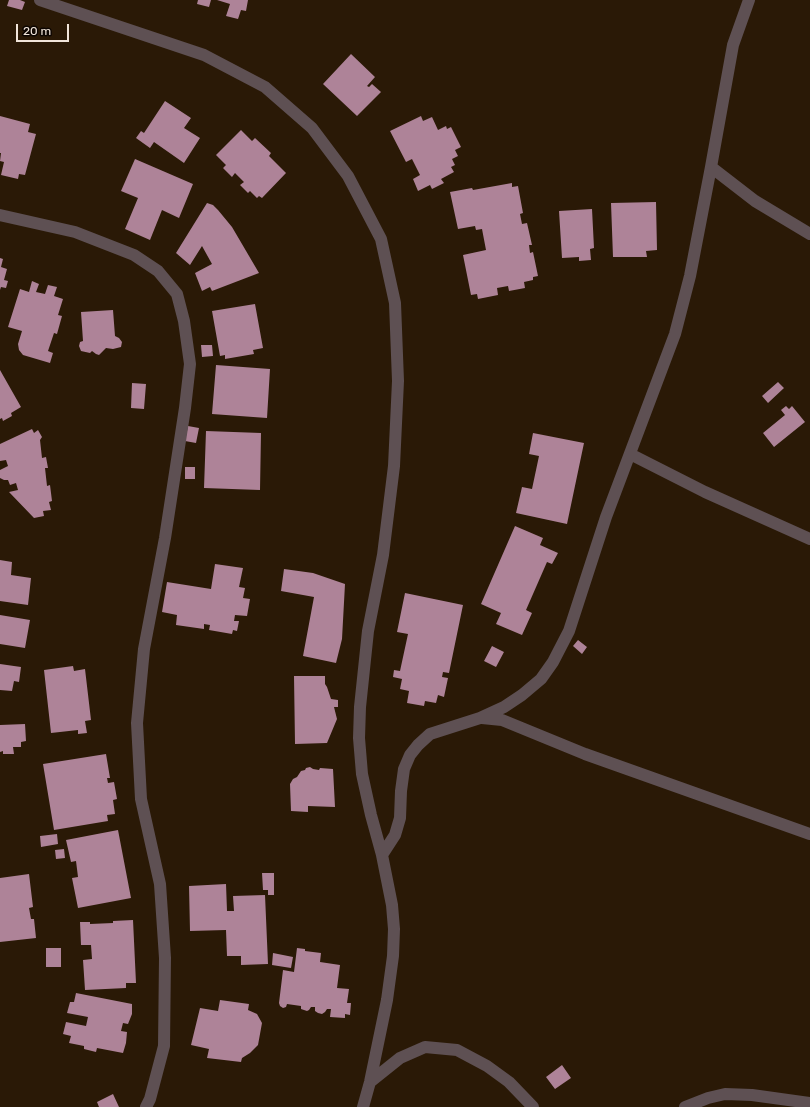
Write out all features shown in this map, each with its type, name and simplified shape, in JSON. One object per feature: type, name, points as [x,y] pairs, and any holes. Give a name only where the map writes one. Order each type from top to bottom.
[{"type":"street","points":[[40,0],[204,55],[265,87],[312,128],[348,176],[381,239],[395,303],[398,381],[394,466],[383,555],[368,631],[360,707],[359,738],[362,774],[371,816],[382,855],[392,905],[394,929],[393,956],[387,1000],[370,1082],[363,1107]]},
{"type":"street","points":[[382,855],[395,835],[400,818],[401,791],[404,769],[410,755],[418,745],[430,734],[480,718],[504,707],[522,695],[541,679],[553,662],[569,631],[606,517],[676,334],[690,276],[732,45],[749,0]]},
{"type":"street","points":[[711,167],[755,202],[810,234]]},
{"type":"street","points":[[0,216],[75,232],[134,255],[158,271],[177,294],[184,321],[190,364],[185,408],[165,538],[144,649],[137,722],[141,799],[160,884],[165,958],[164,1046],[150,1099],[146,1107]]},
{"type":"street","points":[[630,454],[705,492],[810,539]]},
{"type":"street","points":[[480,718],[502,720],[585,754],[810,834]]},
{"type":"street","points":[[370,1082],[400,1058],[425,1047],[457,1050],[487,1066],[509,1082],[533,1107]]},
{"type":"street","points":[[686,1107],[708,1098],[726,1094],[752,1095],[810,1103]]},
{"type":"building","points":[[9,0],[20,0],[25,2],[22,10],[7,6]]},
{"type":"building","points":[[198,0],[211,0],[209,7],[197,4]]},
{"type":"building","points":[[217,0],[248,0],[246,11],[241,10],[238,19],[226,16],[230,4]]},
{"type":"building","points":[[351,54],[375,77],[367,86],[369,87],[372,84],[381,92],[357,116],[323,84]]},
{"type":"building","points":[[165,101],[191,118],[184,128],[200,138],[184,163],[154,142],[150,148],[136,138],[141,131],[144,133]]},
{"type":"building","points":[[0,116],[30,124],[28,132],[36,134],[25,175],[19,174],[18,179],[1,175],[4,162],[0,161]]},
{"type":"building","points":[[421,116],[423,121],[432,117],[438,130],[446,126],[447,129],[451,127],[461,147],[455,150],[458,156],[452,159],[455,165],[451,167],[454,172],[441,179],[444,183],[432,189],[430,185],[418,191],[413,179],[420,175],[412,159],[406,162],[390,131]]},
{"type":"building","points":[[241,130],[252,141],[255,138],[271,153],[269,156],[286,173],[262,198],[259,196],[257,198],[250,191],[248,193],[240,185],[244,182],[235,173],[232,177],[223,168],[226,165],[216,155]]},
{"type":"building","points":[[135,159],[193,184],[179,218],[162,210],[150,240],[125,229],[138,198],[121,191]]},
{"type":"building","points":[[512,183],[512,187],[518,186],[523,213],[520,214],[522,224],[527,223],[532,245],[529,245],[530,253],[533,252],[538,276],[533,277],[533,280],[524,282],[525,288],[509,291],[508,286],[497,288],[498,295],[478,299],[477,294],[471,295],[463,255],[486,250],[482,229],[476,230],[475,226],[458,229],[450,192],[472,188],[473,190]]},
{"type":"building","points":[[656,202],[657,250],[646,251],[647,257],[613,257],[611,203]]},
{"type":"building","points":[[207,203],[213,205],[232,227],[259,273],[212,291],[210,287],[202,291],[195,273],[212,264],[202,246],[190,265],[176,253]]},
{"type":"building","points":[[592,209],[594,248],[590,249],[591,260],[579,261],[579,257],[562,258],[559,211]]},
{"type":"building","points":[[0,258],[3,259],[1,267],[7,269],[4,280],[8,281],[6,288],[1,287],[0,290]]},
{"type":"building","points":[[32,281],[39,284],[36,292],[45,294],[48,285],[57,287],[54,296],[63,299],[58,315],[62,316],[57,334],[54,333],[48,351],[53,353],[50,363],[23,355],[19,350],[18,344],[22,331],[8,327],[20,289],[29,292]]},
{"type":"building","points":[[255,304],[263,348],[253,350],[254,354],[225,359],[225,355],[220,356],[212,311]]},
{"type":"building","points":[[113,310],[115,336],[122,342],[121,347],[113,349],[106,348],[99,355],[92,351],[90,353],[81,351],[79,346],[80,342],[83,341],[81,312]]},
{"type":"building","points":[[201,345],[212,345],[213,356],[202,357]]},
{"type":"building","points":[[216,365],[270,369],[267,418],[212,414]]},
{"type":"building","points":[[0,370],[21,407],[11,413],[12,416],[3,421],[2,418],[0,419]]},
{"type":"building","points":[[778,382],[784,388],[768,403],[762,396]]},
{"type":"building","points":[[132,383],[146,384],[144,409],[131,408]]},
{"type":"building","points":[[786,406],[789,409],[792,406],[805,422],[774,447],[763,433],[785,415],[781,410]]},
{"type":"building","points":[[188,426],[199,428],[196,443],[185,441]]},
{"type":"building","points":[[32,429],[34,433],[38,430],[42,437],[40,440],[42,458],[46,457],[48,468],[45,468],[47,486],[50,485],[52,501],[49,502],[51,510],[43,511],[44,516],[34,518],[9,492],[18,490],[16,483],[10,485],[8,480],[0,478],[0,470],[8,466],[6,460],[0,461],[0,444]]},
{"type":"building","points":[[206,431],[261,433],[260,490],[204,488]]},
{"type":"building","points":[[533,433],[584,443],[567,524],[516,513],[522,487],[532,489],[539,456],[529,454]]},
{"type":"building","points":[[185,467],[195,467],[195,479],[185,479]]},
{"type":"building","points":[[515,526],[543,538],[540,545],[558,553],[552,564],[547,562],[526,610],[532,613],[522,635],[496,624],[501,613],[481,604]]},
{"type":"building","points":[[0,560],[12,562],[11,575],[31,578],[28,605],[0,601]]},
{"type":"building","points":[[215,564],[243,568],[239,587],[245,588],[243,598],[250,599],[247,616],[235,615],[234,621],[239,621],[237,631],[233,630],[232,634],[209,630],[210,625],[204,624],[204,629],[176,625],[177,615],[162,612],[167,582],[211,589]]},
{"type":"building","points":[[284,569],[313,573],[345,584],[342,639],[336,663],[303,656],[314,597],[281,591]]},
{"type":"building","points":[[405,593],[463,605],[449,673],[443,672],[442,677],[448,678],[444,697],[438,695],[436,703],[425,701],[424,706],[407,703],[409,691],[400,689],[402,679],[393,677],[394,670],[400,671],[408,634],[397,632]]},
{"type":"building","points":[[0,615],[30,620],[25,648],[0,644]]},
{"type":"building","points":[[578,640],[587,647],[582,654],[573,646]]},
{"type":"building","points":[[492,646],[504,652],[496,667],[484,661]]},
{"type":"building","points":[[0,664],[21,667],[19,682],[14,681],[12,691],[0,690]]},
{"type":"building","points":[[73,666],[74,671],[85,669],[91,720],[85,721],[87,733],[78,734],[78,730],[51,733],[44,670]]},
{"type":"building","points":[[294,676],[325,676],[325,684],[331,699],[338,700],[338,707],[334,707],[337,719],[327,743],[295,744]]},
{"type":"building","points":[[25,724],[26,741],[21,742],[21,747],[13,747],[14,754],[3,754],[3,751],[0,752],[0,725]]},
{"type":"building","points":[[106,754],[110,778],[107,778],[108,783],[114,782],[117,799],[113,800],[115,814],[107,815],[108,821],[54,830],[43,764]]},
{"type":"building","points":[[310,767],[319,770],[320,768],[333,769],[335,807],[308,806],[308,812],[291,811],[290,784],[301,771]]},
{"type":"building","points":[[118,830],[131,898],[78,908],[72,878],[78,877],[76,861],[71,862],[66,840]]},
{"type":"building","points":[[57,834],[58,844],[41,847],[40,836]]},
{"type":"building","points":[[64,849],[65,858],[56,859],[55,850]]},
{"type":"building","points":[[262,873],[274,873],[274,895],[268,895],[268,890],[263,890]]},
{"type":"building","points":[[29,874],[33,907],[29,908],[31,919],[34,919],[36,938],[0,942],[0,878]]},
{"type":"building","points":[[226,884],[227,911],[234,911],[233,896],[265,895],[268,964],[241,965],[241,956],[227,956],[226,930],[190,931],[189,886]]},
{"type":"building","points":[[133,920],[136,983],[126,983],[126,988],[85,990],[83,960],[92,959],[91,945],[81,945],[80,922],[90,922],[90,924]]},
{"type":"building","points":[[46,948],[61,948],[61,967],[46,967]]},
{"type":"building","points":[[297,948],[305,949],[305,951],[321,953],[320,962],[340,965],[337,988],[349,989],[347,1003],[351,1003],[350,1015],[345,1014],[345,1018],[330,1017],[331,1009],[327,1009],[322,1014],[315,1011],[315,1007],[311,1007],[307,1011],[301,1009],[301,1006],[287,1004],[286,1007],[283,1008],[280,1006],[279,1003],[283,970],[294,972]]},
{"type":"building","points":[[273,953],[293,957],[291,968],[272,965]]},
{"type":"building","points":[[76,993],[132,1004],[132,1014],[128,1024],[123,1023],[121,1031],[127,1032],[123,1053],[97,1048],[96,1052],[84,1049],[84,1046],[69,1043],[71,1036],[63,1034],[66,1022],[86,1026],[88,1017],[67,1013],[70,1002],[74,1002]]},
{"type":"building","points":[[220,1000],[249,1004],[248,1010],[257,1014],[262,1023],[258,1045],[242,1058],[241,1062],[207,1058],[209,1049],[191,1045],[200,1008],[218,1011]]},
{"type":"building","points":[[562,1065],[571,1078],[555,1089],[546,1077]]},
{"type":"building","points":[[113,1094],[119,1107],[99,1107],[97,1102]]}]
